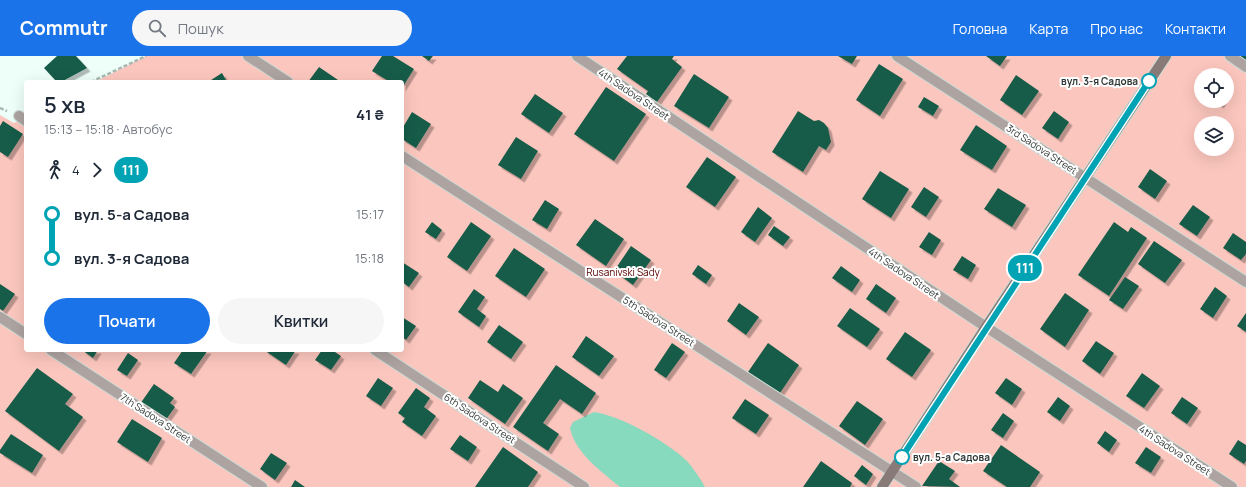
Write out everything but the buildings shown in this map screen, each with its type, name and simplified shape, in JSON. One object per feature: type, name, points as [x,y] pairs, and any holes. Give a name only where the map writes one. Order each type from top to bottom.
[{"type":"main road","points":[[882,487],[1166,56]]},
{"type":"street","points":[[248,56],[285,80]]},
{"type":"street","name":"4th Sadova Street","points":[[577,56],[986,327],[1232,487]]},
{"type":"street","name":"3rd Sadova Street","points":[[897,56],[1246,282]]},
{"type":"street","points":[[1230,56],[1246,67]]},
{"type":"street","name":"5th Sadova Street","points":[[404,157],[916,487]]},
{"type":"street","points":[[0,317],[24,333]]},
{"type":"street","name":"7th Sadova Street","points":[[54,352],[262,487]]},
{"type":"street","name":"6th Sadova Street","points":[[378,352],[584,487]]},
{"type":"path","points":[[96,80],[146,56]]},
{"type":"green space","name":"Rusanivski Sady","points":[[146,56],[1246,56],[1246,487],[0,487],[0,115],[14,123],[24,118],[24,352],[404,352],[404,80],[99,80]]},
{"type":"shaded area","points":[[594,412],[605,414],[630,424],[668,446],[687,461],[705,487],[620,487],[590,461],[577,446],[573,437],[570,428],[573,422]]},
{"type":"bus line","name":"111","points":[[902,457],[1149,81]]},
{"type":"place","name":"вул. 3-я Садова","points":[[1149,81]]},
{"type":"place","name":"вул. 5-а Садова","points":[[902,457]]}]
